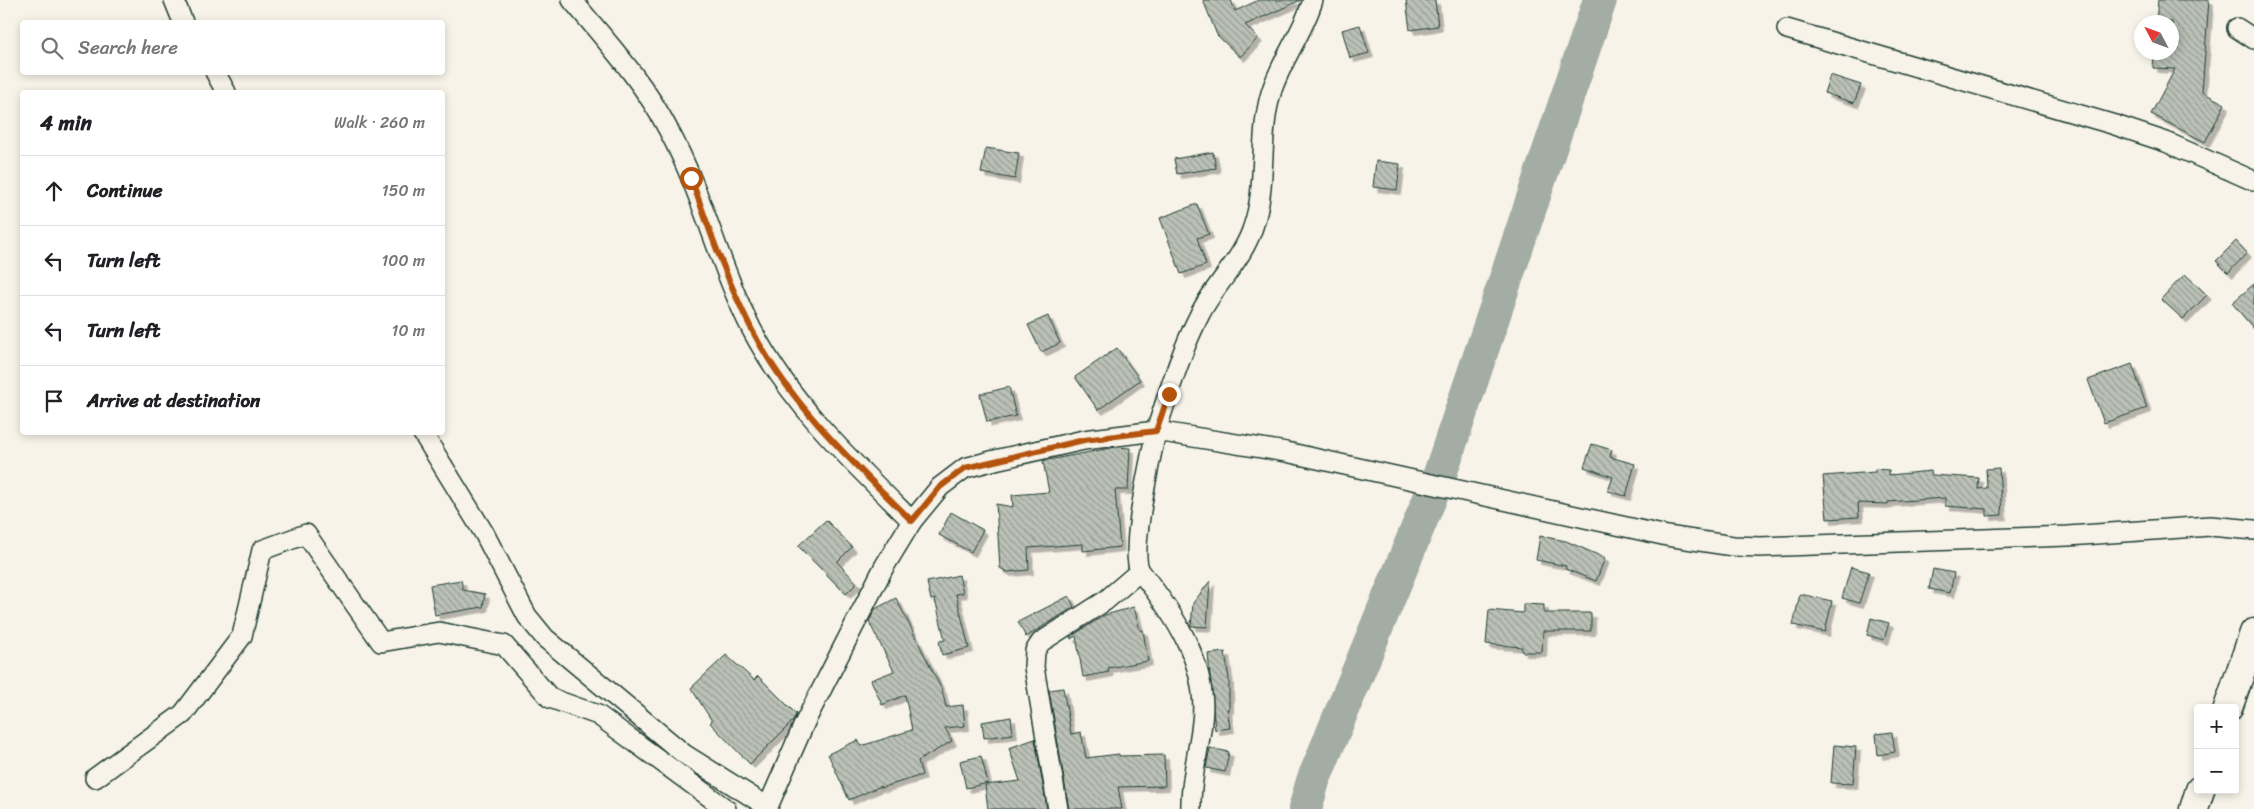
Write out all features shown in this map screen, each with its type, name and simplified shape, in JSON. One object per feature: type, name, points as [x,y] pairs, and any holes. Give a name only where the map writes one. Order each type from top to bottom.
[{"type":"highway","points":[[2229,704],[2254,633]]},
{"type":"highway","points":[[2194,809],[2199,794]]},
{"type":"street","points":[[174,0],[182,20]]},
{"type":"street","points":[[572,0],[640,82],[669,130],[691,178],[735,293],[752,329],[777,371],[839,449],[912,521]]},
{"type":"street","points":[[1191,809],[1202,720],[1200,680],[1182,631],[1140,571],[1137,561],[1137,546],[1156,431],[1199,315],[1246,243],[1253,229],[1259,196],[1263,134],[1271,92],[1289,50],[1305,23],[1313,0]]},
{"type":"street","points":[[2237,28],[2254,39]]},
{"type":"street","points":[[1787,29],[2115,125],[2174,145],[2254,181]]},
{"type":"street","points":[[216,75],[225,90]]},
{"type":"street","points":[[424,435],[484,533],[527,616],[545,638],[684,754],[768,808],[805,722],[884,567],[912,521],[940,487],[965,468],[1084,440],[1156,431],[1286,452],[1694,540],[1760,547],[2076,536],[2210,526],[2254,530]]},
{"type":"street","points":[[95,778],[183,714],[242,636],[262,550],[306,534],[380,642],[439,632],[504,645],[550,698],[598,715],[726,809]]},
{"type":"street","points":[[1058,809],[1034,668],[1035,651],[1041,642],[1105,601],[1140,571]]},
{"type":"building","points":[[1203,0],[1231,0],[1235,11],[1259,0],[1301,0],[1245,25],[1258,38],[1240,57],[1217,35]]},
{"type":"building","points":[[1406,0],[1435,0],[1438,26],[1410,30]]},
{"type":"building","points":[[2158,0],[2209,0],[2202,92],[2225,104],[2205,142],[2151,114],[2175,69],[2153,68],[2154,60],[2179,60],[2179,15],[2157,15]]},
{"type":"building","points":[[1360,25],[1369,53],[1350,58],[1342,30]]},
{"type":"building","points":[[1830,75],[1861,85],[1854,103],[1824,93]]},
{"type":"building","points":[[986,148],[1019,153],[1015,179],[981,173]]},
{"type":"building","points":[[1213,152],[1216,168],[1177,174],[1174,159]]},
{"type":"building","points":[[1376,161],[1400,164],[1397,190],[1373,187]]},
{"type":"building","points":[[1197,204],[1209,234],[1197,238],[1206,265],[1181,274],[1160,218]]},
{"type":"building","points":[[2236,241],[2247,253],[2228,273],[2216,261]]},
{"type":"building","points":[[2185,274],[2207,295],[2183,319],[2161,299]]},
{"type":"building","points":[[2254,284],[2254,329],[2232,303]]},
{"type":"building","points":[[1048,316],[1060,343],[1041,352],[1028,325]]},
{"type":"building","points":[[1117,348],[1140,380],[1098,410],[1075,377]]},
{"type":"building","points":[[2132,364],[2147,408],[2104,423],[2088,380]]},
{"type":"building","points":[[1009,387],[1016,416],[987,422],[980,394]]},
{"type":"building","points":[[1592,444],[1612,450],[1610,457],[1635,464],[1626,496],[1608,491],[1613,477],[1584,467]]},
{"type":"building","points":[[1116,447],[1130,448],[1128,490],[1115,490],[1120,547],[1083,551],[1083,544],[1028,548],[1029,570],[1007,572],[1000,568],[996,504],[1013,507],[1012,495],[1049,492],[1043,461]]},
{"type":"building","points":[[1999,468],[2002,515],[1987,516],[1987,509],[1945,506],[1945,498],[1888,502],[1888,504],[1858,503],[1859,517],[1827,519],[1823,476],[1875,472],[1875,469],[1889,470],[1889,475],[1931,471],[1932,475],[1979,478],[1978,489],[1987,488],[1986,469]]},
{"type":"building","points":[[951,512],[983,530],[971,552],[939,535]]},
{"type":"building","points":[[826,520],[852,547],[837,562],[857,583],[846,594],[798,546]]},
{"type":"building","points":[[1540,536],[1566,541],[1605,558],[1596,581],[1565,569],[1566,566],[1536,560]]},
{"type":"building","points":[[1851,567],[1869,572],[1859,603],[1842,598]]},
{"type":"building","points":[[1933,569],[1954,573],[1950,593],[1929,589]]},
{"type":"building","points":[[959,575],[963,593],[956,594],[969,648],[942,655],[939,641],[945,640],[935,599],[931,600],[927,582]]},
{"type":"building","points":[[461,580],[463,590],[485,594],[483,607],[435,615],[430,585]]},
{"type":"building","points":[[1210,581],[1207,627],[1191,626],[1193,603]]},
{"type":"building","points":[[1800,594],[1832,601],[1825,632],[1793,625]]},
{"type":"building","points":[[1069,596],[1074,607],[1026,637],[1018,622]]},
{"type":"building","points":[[896,598],[942,690],[946,707],[963,705],[965,726],[945,728],[952,741],[918,761],[922,775],[881,788],[881,786],[849,800],[828,754],[858,740],[861,746],[912,730],[905,695],[882,705],[871,680],[894,671],[869,622],[875,609]]},
{"type":"building","points":[[1523,604],[1544,605],[1544,613],[1591,613],[1591,631],[1543,631],[1542,652],[1522,652],[1522,647],[1486,644],[1489,610],[1523,613]]},
{"type":"building","points":[[1134,607],[1140,630],[1143,630],[1148,661],[1108,668],[1109,672],[1083,677],[1076,636],[1071,639],[1070,637],[1105,615]]},
{"type":"building","points":[[1871,618],[1889,623],[1884,640],[1867,635]]},
{"type":"building","points":[[1225,652],[1229,680],[1229,709],[1227,709],[1230,728],[1215,730],[1208,654]]},
{"type":"building","points":[[726,655],[754,680],[758,676],[796,714],[793,721],[750,764],[710,723],[712,721],[691,688]]},
{"type":"building","points":[[1063,688],[1071,734],[1081,732],[1086,758],[1119,754],[1119,756],[1164,755],[1165,786],[1118,787],[1122,809],[1069,809],[1049,690]]},
{"type":"building","points":[[1011,717],[1013,734],[984,738],[982,722]]},
{"type":"building","points":[[1892,732],[1895,752],[1878,755],[1876,734]]},
{"type":"building","points":[[1035,739],[1047,809],[988,809],[985,785],[1020,781],[1009,748]]},
{"type":"building","points":[[1834,745],[1856,747],[1853,784],[1831,783]]},
{"type":"building","points":[[1210,748],[1229,752],[1225,772],[1206,768]]},
{"type":"building","points":[[981,756],[988,783],[966,788],[960,761]]},
{"type":"waterway","points":[[1305,809],[1313,781],[1440,474],[1600,0]]},
{"type":"route","points":[[691,178],[735,293],[752,329],[777,371],[839,449],[912,521],[931,496],[952,476],[965,468],[1084,440],[1156,431],[1169,394]]}]
